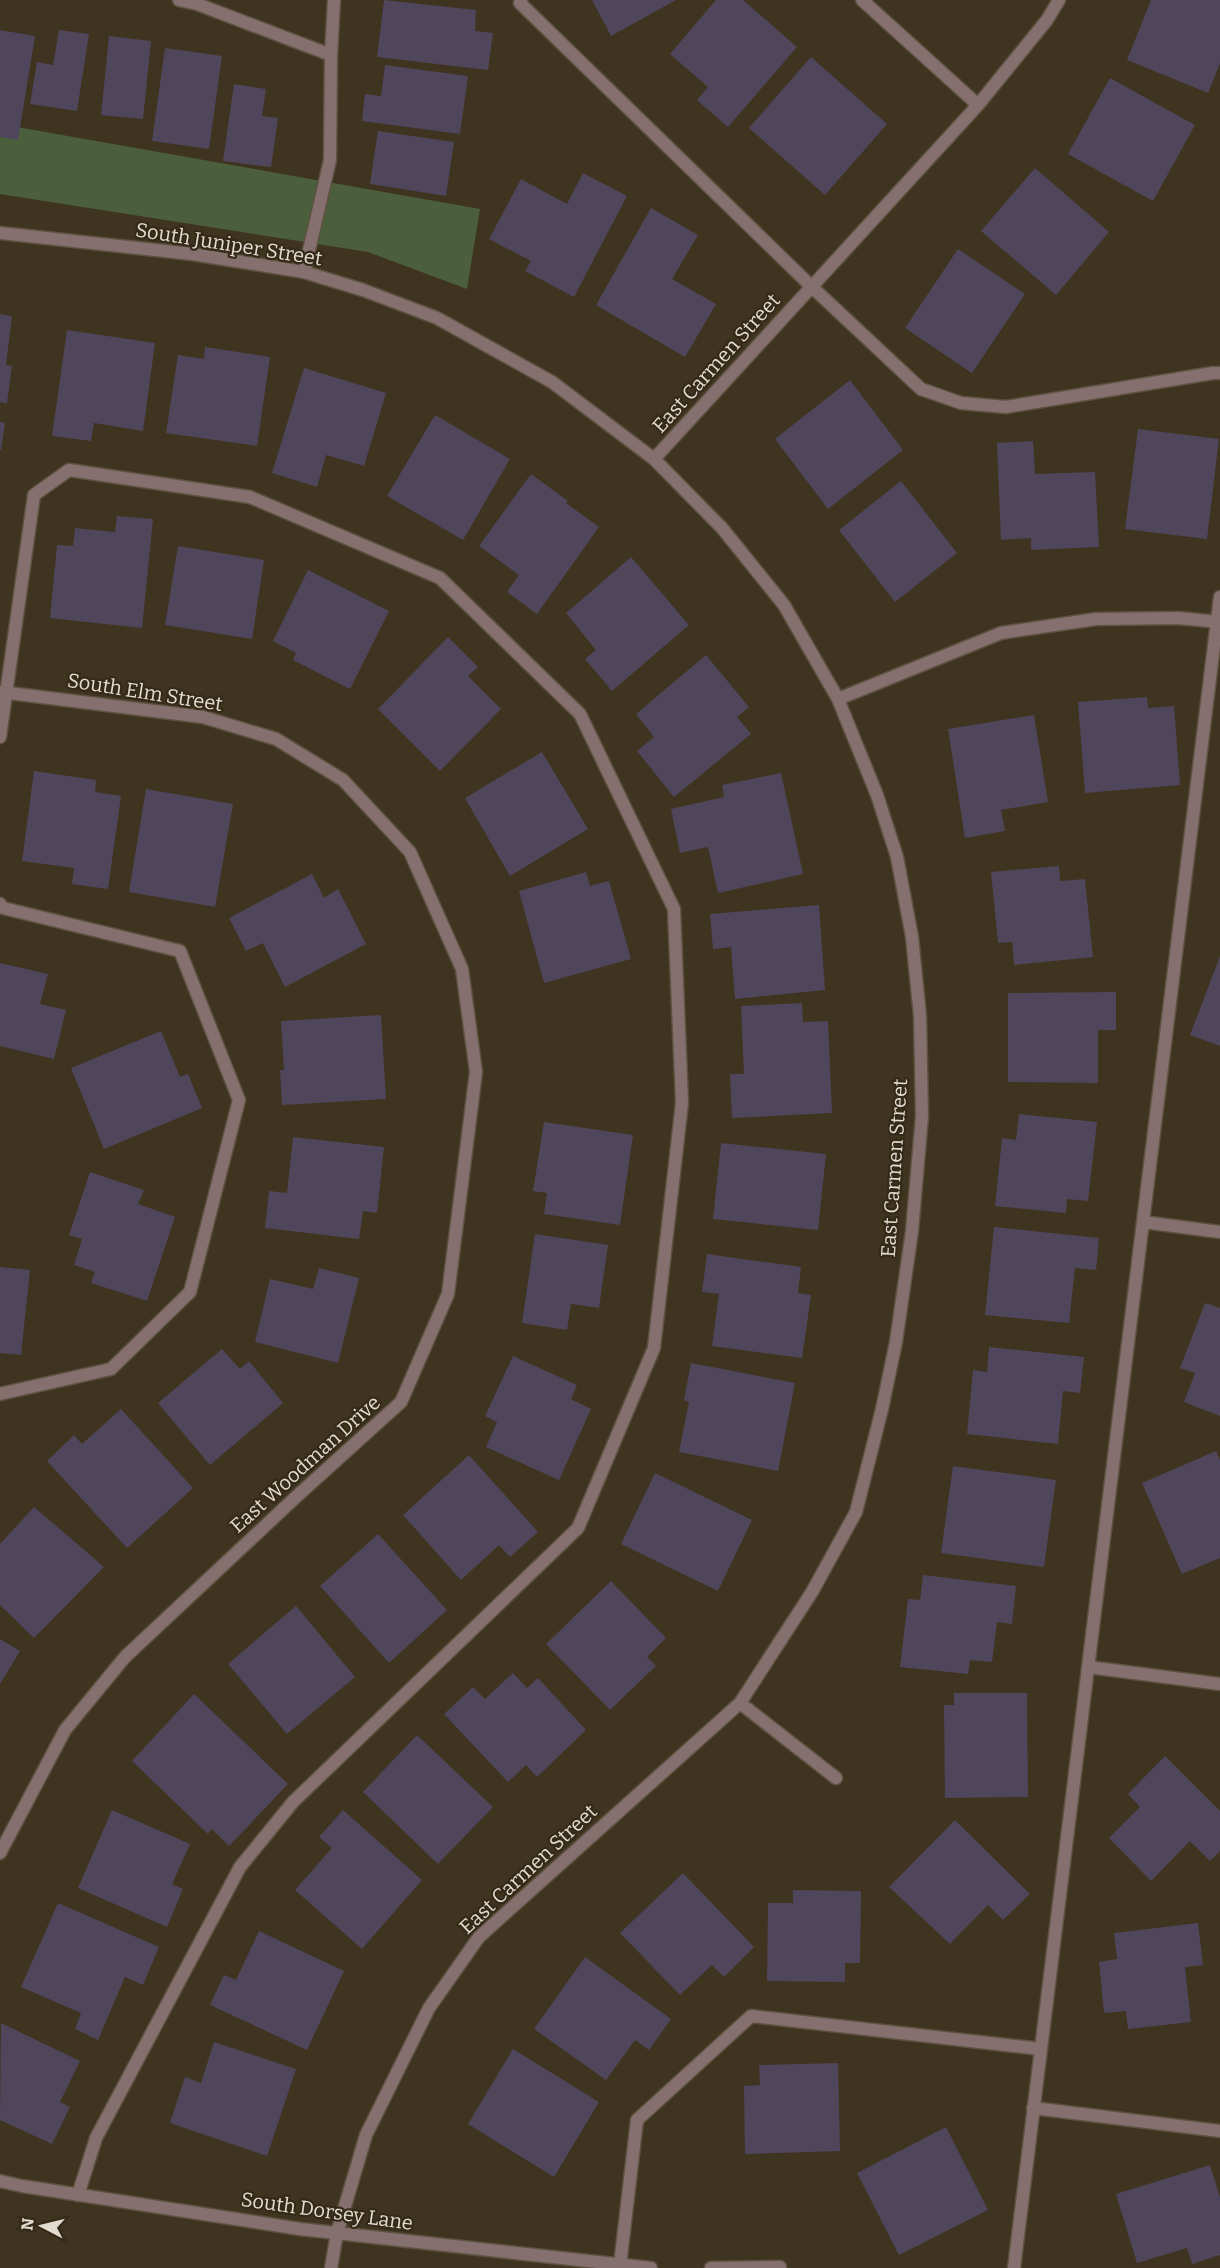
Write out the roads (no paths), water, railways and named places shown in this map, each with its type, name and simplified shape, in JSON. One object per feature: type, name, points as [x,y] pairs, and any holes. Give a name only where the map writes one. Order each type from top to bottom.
[{"type":"street","points":[[179,0],[197,4],[330,55]]},
{"type":"street","points":[[304,272],[330,160],[330,55],[334,0]]},
{"type":"street","points":[[521,0],[520,3],[812,287],[921,389],[961,403],[1006,407],[1220,373]]},
{"type":"street","points":[[862,0],[978,105]]},
{"type":"street","name":"East Carmen Street","points":[[331,2268],[337,2233],[366,2135],[429,2008],[479,1937],[740,1703],[812,1593],[856,1512],[896,1342],[912,1231],[922,1116],[920,1016],[912,937],[897,857],[877,795],[838,699],[784,604],[722,528],[654,459],[978,105],[1047,20],[1059,0]]},
{"type":"street","name":"South Juniper Street","points":[[0,233],[192,254],[304,272],[363,290],[437,318],[552,382],[654,459]]},
{"type":"street","points":[[0,737],[3,692],[34,495],[69,470],[250,498],[440,578],[580,714],[674,909],[675,920],[682,1103],[654,1348],[578,1528],[292,1802],[240,1867],[96,2138],[78,2195]]},
{"type":"street","points":[[1014,2268],[1219,621],[1220,597]]},
{"type":"street","points":[[838,699],[1002,633],[1096,619],[1178,618],[1219,621]]},
{"type":"street","name":"South Elm Street","points":[[3,692],[203,717],[276,739],[343,780]]},
{"type":"street","name":"East Woodman Drive","points":[[0,1853],[65,1730],[125,1657],[401,1402],[448,1294],[476,1072],[462,969],[410,852],[343,780]]},
{"type":"street","points":[[0,904],[3,908],[180,951],[239,1100],[190,1292],[111,1369],[0,1394]]},
{"type":"street","points":[[1143,1222],[1220,1232]]},
{"type":"street","points":[[1088,1667],[1220,1684]]},
{"type":"street","points":[[740,1703],[836,1778]]},
{"type":"street","points":[[621,2265],[637,2120],[751,2016],[1041,2049]]},
{"type":"street","points":[[1033,2109],[1220,2131]]},
{"type":"street","name":"South Dorsey Lane","points":[[0,2181],[78,2195],[337,2233],[651,2268]]},
{"type":"street","points":[[711,2268],[780,2267]]}]
